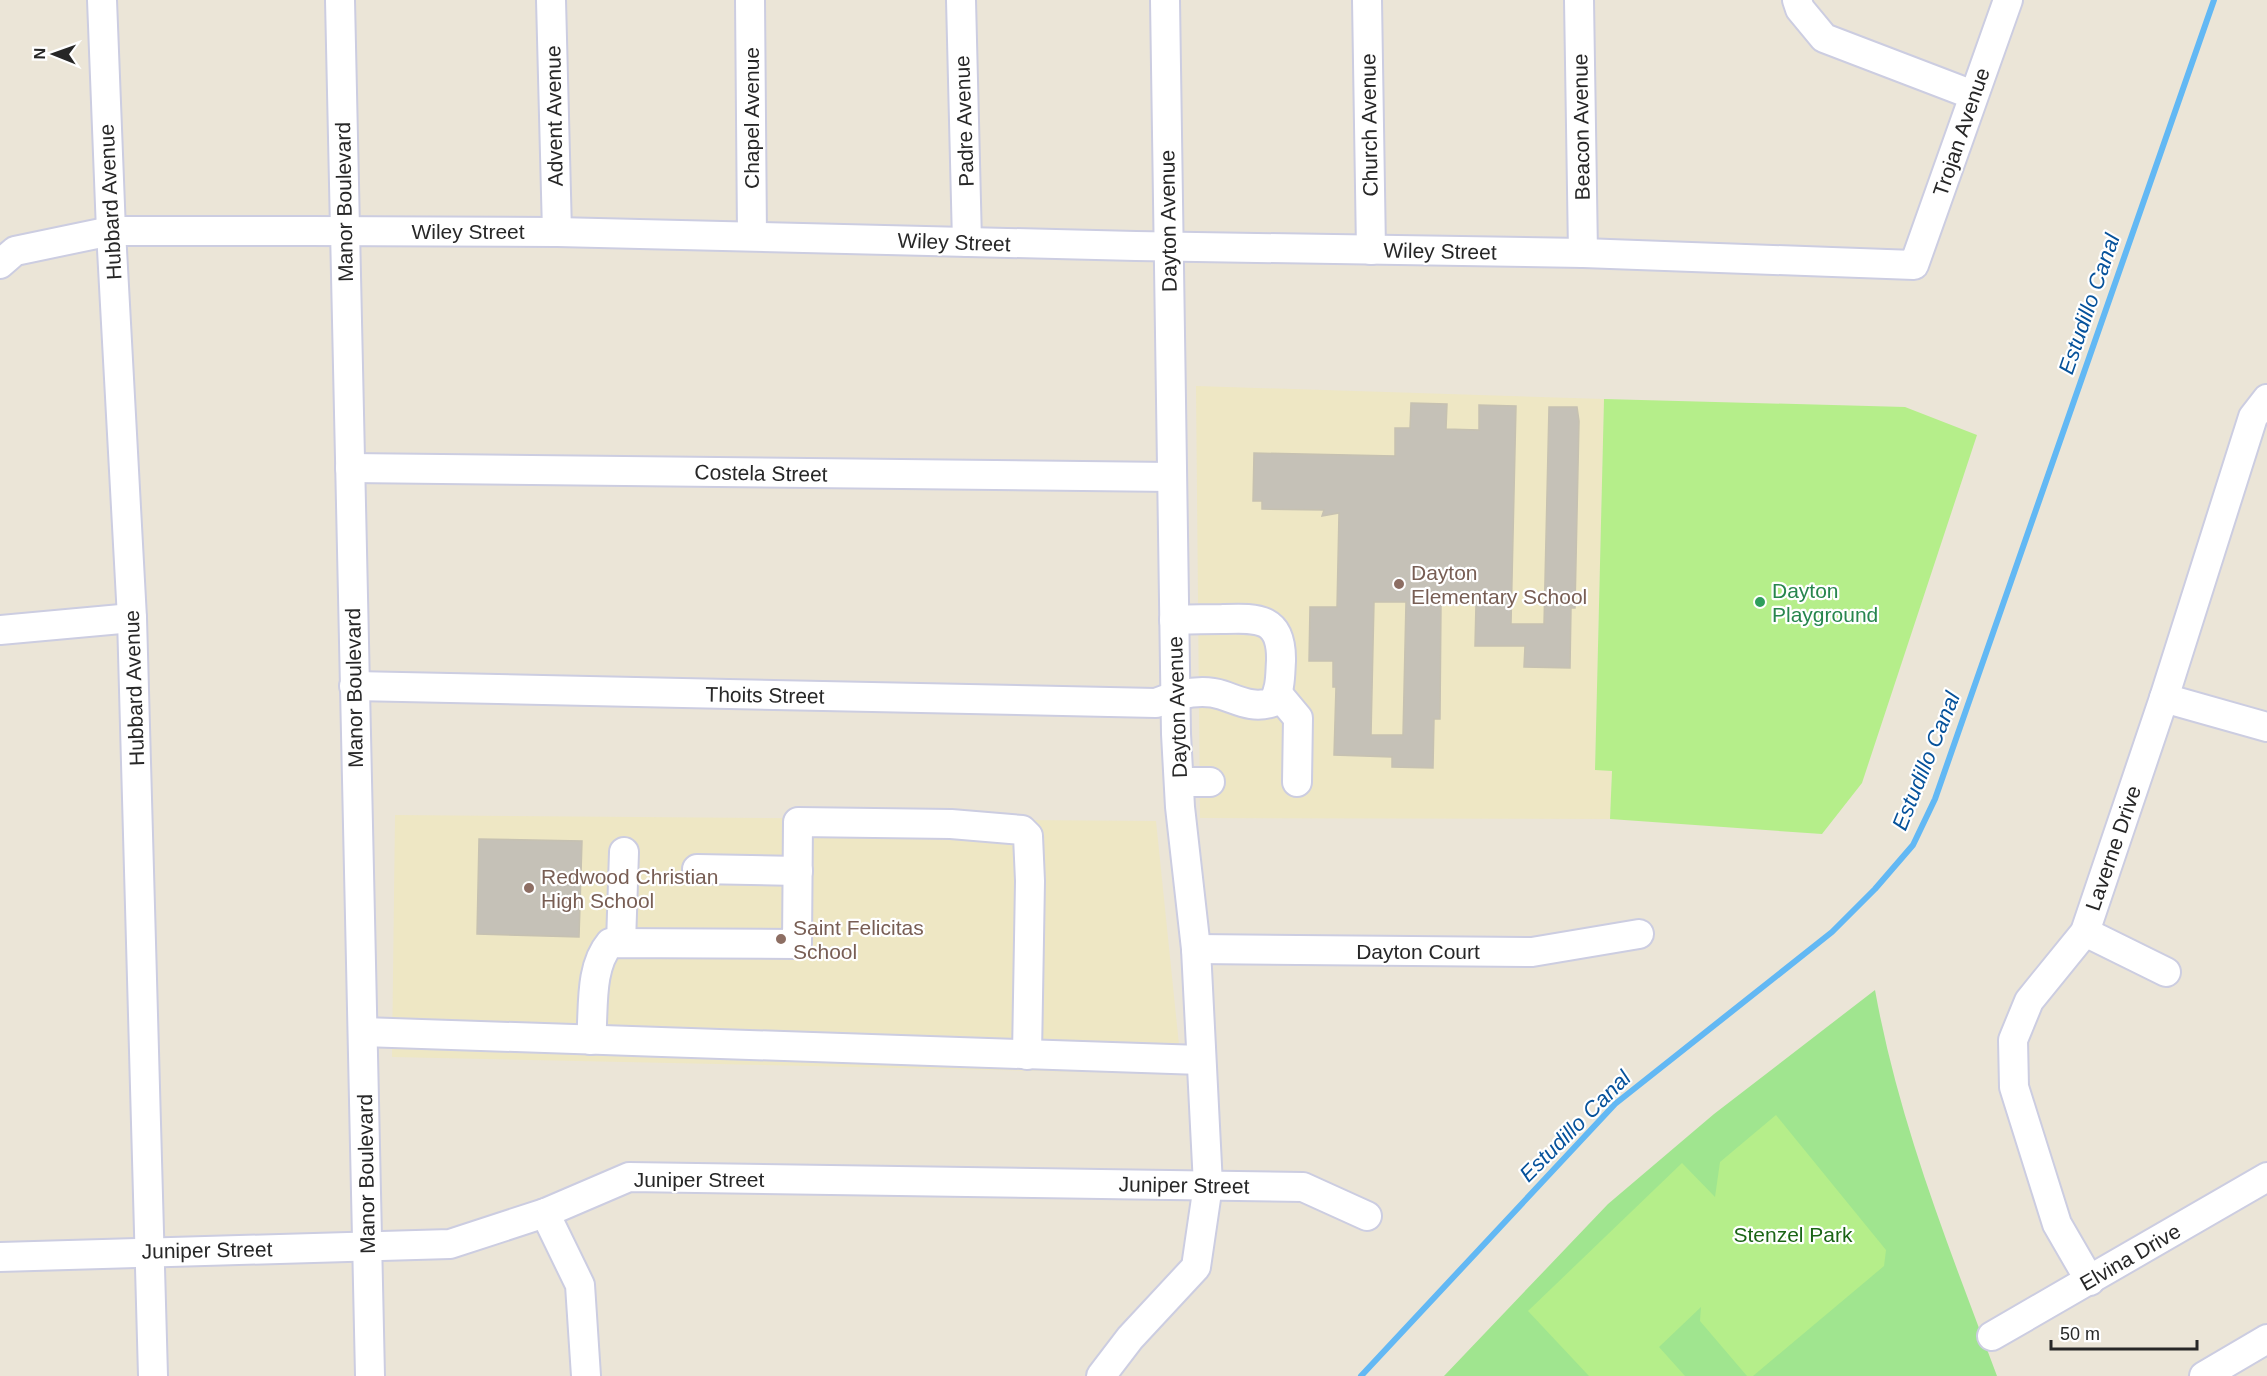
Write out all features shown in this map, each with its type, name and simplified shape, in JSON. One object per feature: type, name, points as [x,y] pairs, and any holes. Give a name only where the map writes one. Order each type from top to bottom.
[{"type":"street","name":"Hubbard Avenue","points":[[102,0],[111,231],[132,618],[153,1376]]},
{"type":"street","name":"Manor Boulevard","points":[[340,0],[370,1376]]},
{"type":"street","name":"Advent Avenue","points":[[551,0],[556,232]]},
{"type":"street","name":"Chapel Avenue","points":[[750,0],[752,236]]},
{"type":"street","name":"Padre Avenue","points":[[961,0],[967,242]]},
{"type":"street","name":"Dayton Avenue","points":[[1101,1376],[1130,1338],[1196,1267],[1208,1185],[1196,949],[1177,885],[1179,782],[1174,695],[1165,0]]},
{"type":"street","name":"Church Avenue","points":[[1367,0],[1371,250]]},
{"type":"street","name":"Beacon Avenue","points":[[1579,0],[1583,253]]},
{"type":"street","points":[[1797,0],[1800,9],[1824,38],[1973,95]]},
{"type":"street","name":"Trojan Avenue","points":[[1914,265],[2008,0]]},
{"type":"street","name":"Wiley Street","points":[[0,264],[15,251],[111,231],[345,231],[556,232],[1169,247],[1583,253],[1914,265]]},
{"type":"street","name":"Laverne Drive","points":[[2090,1281],[2057,1224],[2014,1087],[2013,1040],[2029,1001],[2085,932],[2164,698],[2253,417],[2267,399]]},
{"type":"street","name":"Costela Street","points":[[350,468],[1172,477]]},
{"type":"street","points":[[0,630],[132,618]]},
{"type":"street","points":[[1174,620],[1256,618],[1270,624],[1278,635],[1281,648],[1278,694],[1298,718],[1297,782]]},
{"type":"street","name":"Thoits Street","points":[[354,686],[1156,703],[1174,695],[1220,694],[1244,704],[1265,705],[1273,702],[1278,694]]},
{"type":"street","points":[[2164,698],[2267,727]]},
{"type":"street","points":[[1179,782],[1210,783]]},
{"type":"street","points":[[591,1040],[596,967],[602,952],[610,943],[797,944],[798,822],[951,824],[1022,831],[1028,836],[1030,881],[1027,1054]]},
{"type":"street","points":[[621,943],[624,852]]},
{"type":"street","points":[[697,869],[798,871]]},
{"type":"street","points":[[2085,932],[2166,972]]},
{"type":"street","name":"Dayton Court","points":[[1196,949],[1532,952],[1639,934]]},
{"type":"street","points":[[363,1032],[1202,1060]]},
{"type":"street","name":"Juniper Street","points":[[0,1257],[450,1244],[545,1213],[629,1177],[1303,1187],[1367,1216]]},
{"type":"street","name":"Elvina Drive","points":[[1992,1336],[2267,1177]]},
{"type":"street","points":[[545,1213],[580,1285],[586,1376]]},
{"type":"street","points":[[2204,1376],[2267,1339]]},
{"type":"shaded area","name":"Dayton Elementary School","points":[[1196,386],[1604,399],[1595,769],[1612,771],[1610,819],[1200,818]]},
{"type":"shaded area","name":"Saint Felicitas School","points":[[395,815],[1156,821],[1182,1074],[392,1057]]},
{"type":"green space","name":"Dayton Playground","points":[[1604,399],[1905,407],[1977,435],[1862,783],[1822,834],[1610,819],[1612,771],[1595,770]]},
{"type":"green space","name":"Stenzel Park","points":[[1875,990],[1898,1089],[1927,1186],[1997,1376],[1444,1376],[1608,1204],[1714,1114]]},
{"type":"green space","points":[[1776,1115],[1886,1250],[1884,1266],[1753,1376],[1747,1376],[1700,1321],[1701,1307],[1659,1347],[1685,1376],[1589,1376],[1528,1311],[1682,1163],[1715,1197],[1720,1162]]},
{"type":"building","points":[[1411,403],[1447,404],[1446,429],[1479,430],[1479,405],[1516,406],[1511,624],[1544,624],[1549,407],[1577,407],[1579,421],[1575,608],[1571,608],[1570,668],[1524,667],[1525,646],[1475,646],[1476,604],[1441,604],[1440,719],[1434,719],[1433,768],[1392,767],[1392,757],[1334,755],[1336,687],[1333,687],[1333,661],[1309,661],[1310,607],[1337,607],[1339,513],[1322,516],[1324,510],[1262,509],[1262,501],[1253,501],[1254,453],[1395,456],[1395,428],[1410,428]],"holes":[[[1374,602],[1406,602],[1403,735],[1371,735]]]},
{"type":"building","name":"Redwood Christian High School","points":[[479,839],[582,841],[579,937],[477,934]]},
{"type":"waterway","name":"Estudillo Canal","points":[[1361,1376],[1615,1104],[1832,932],[1875,889],[1913,845],[1935,799],[2214,0]]},
{"type":"place","name":"Dayton Elementary School","points":[[1399,584]]},
{"type":"place","name":"Dayton Playground","points":[[1760,602]]},
{"type":"place","name":"Redwood Christian High School","points":[[529,888]]},
{"type":"place","name":"Saint Felicitas School","points":[[781,939]]}]
